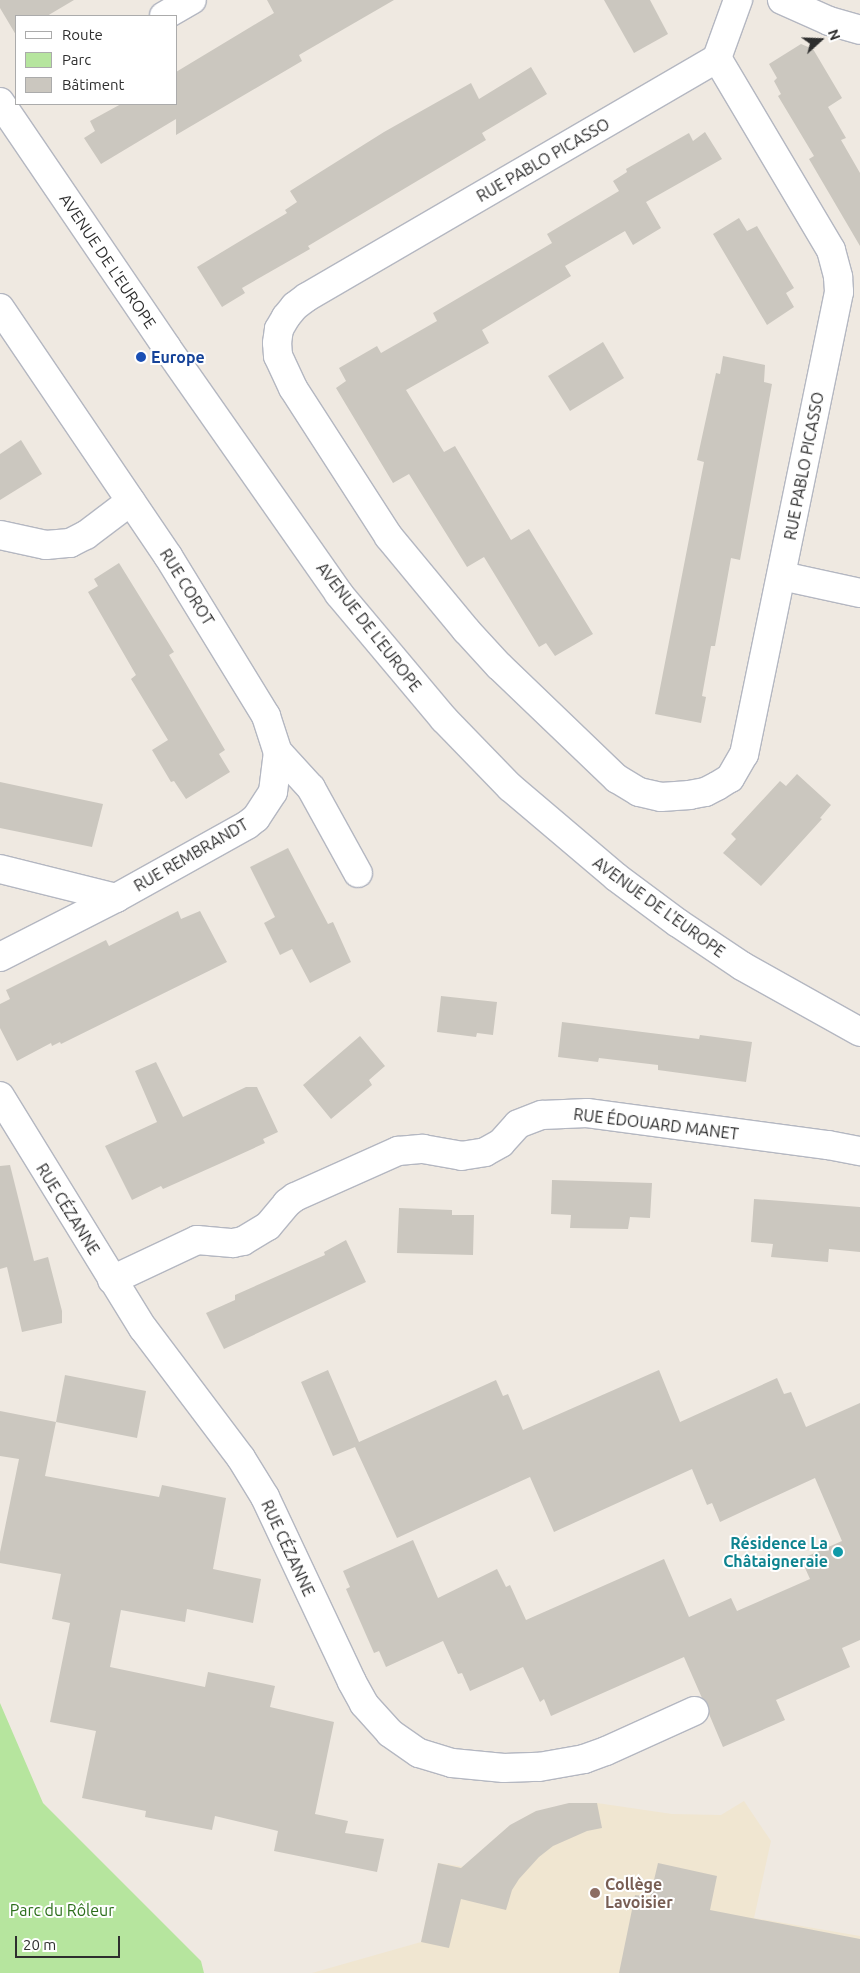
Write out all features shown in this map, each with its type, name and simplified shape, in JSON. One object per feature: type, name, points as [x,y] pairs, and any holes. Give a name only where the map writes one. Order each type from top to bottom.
[{"type":"street","points":[[166,15],[192,0]]},
{"type":"street","points":[[717,58],[738,0]]},
{"type":"street","points":[[782,0],[829,20],[860,30]]},
{"type":"street","name":"RUE PABLO PICASSO","points":[[717,58],[830,250],[838,277],[839,292],[747,742],[738,767],[730,778],[705,792],[661,797],[635,790],[617,779],[499,666],[404,556],[293,388],[278,356],[280,329],[295,306],[307,297],[717,58]]},
{"type":"street","name":"AVENUE DE L'EUROPE","points":[[6,108],[167,348],[339,594],[444,719],[535,810],[644,898],[763,979],[860,1032]]},
{"type":"street","name":"RUE COROT","points":[[0,308],[168,556],[252,690],[266,716],[278,752],[311,788],[358,872]]},
{"type":"street","points":[[0,535],[46,545],[70,543],[86,535],[131,501]]},
{"type":"street","points":[[782,576],[860,593]]},
{"type":"street","name":"RUE REMBRANDT","points":[[0,957],[116,898],[235,833],[256,818],[273,792],[278,752]]},
{"type":"street","name":"RUE REMBRANDT","points":[[0,870],[116,898]]},
{"type":"street","name":"RUE CÉZANNE","points":[[0,1096],[143,1328],[240,1458],[264,1497],[339,1658],[364,1704],[390,1733],[405,1745],[434,1758],[465,1765],[504,1768],[539,1767],[584,1759],[694,1711]]},
{"type":"street","name":"RUE ÉDOUARD MANET","points":[[112,1280],[197,1240],[233,1243],[243,1241],[268,1226],[287,1203],[295,1197],[398,1151],[423,1149],[461,1156],[485,1152],[501,1142],[518,1124],[542,1115],[587,1113],[860,1151]]},
{"type":"shaded area","name":"Collège Lavoisier","points":[[744,1801],[771,1841],[754,1918],[860,1936],[860,1973],[312,1973],[421,1942],[438,1863],[472,1868],[517,1822],[532,1813],[566,1804],[597,1803],[672,1814],[721,1815]]},
{"type":"green space","name":"Parc du Rôleur","points":[[0,1703],[43,1803],[201,1961],[204,1973],[0,1973]]},
{"type":"building","points":[[0,0],[74,0],[49,15],[15,15],[15,33],[0,8]]},
{"type":"building","points":[[267,0],[394,0],[299,55],[302,61],[176,135],[176,119],[101,164],[84,138],[95,131],[90,121],[119,105],[178,105],[178,71],[274,13]]},
{"type":"building","points":[[604,0],[650,0],[668,34],[634,53]]},
{"type":"building","points":[[801,44],[813,49],[842,98],[828,107],[846,138],[841,140],[860,173],[860,246],[809,159],[814,156],[778,96],[781,94],[774,81],[777,78],[769,64]]},
{"type":"building","points":[[531,67],[547,94],[482,133],[486,140],[308,246],[310,249],[242,288],[245,293],[222,307],[197,267],[287,213],[285,210],[297,202],[290,191],[384,132],[471,83],[479,99]]},
{"type":"building","points":[[705,132],[722,159],[646,202],[661,228],[633,245],[625,231],[565,266],[571,276],[482,330],[489,343],[406,390],[444,452],[455,446],[511,540],[529,529],[593,634],[555,656],[546,643],[539,647],[484,557],[467,567],[409,474],[393,483],[336,388],[346,381],[339,368],[377,346],[381,353],[437,321],[433,313],[552,243],[547,234],[619,191],[613,181],[627,172],[626,169],[689,133],[693,141]]},
{"type":"building","points":[[739,218],[747,231],[757,226],[794,288],[786,293],[794,307],[767,325],[713,234]]},
{"type":"building","points":[[603,342],[624,378],[570,411],[548,376]]},
{"type":"building","points":[[723,356],[765,365],[764,382],[772,384],[740,560],[731,558],[715,646],[711,646],[702,696],[706,697],[701,723],[655,714],[704,462],[697,460],[716,373],[720,374]]},
{"type":"building","points":[[21,440],[42,474],[0,500],[0,454]]},
{"type":"building","points":[[119,563],[174,652],[169,655],[225,750],[219,754],[230,772],[186,799],[174,781],[171,782],[152,750],[168,740],[131,679],[136,675],[88,592],[98,586],[94,579]]},
{"type":"building","points":[[797,774],[831,805],[820,818],[822,819],[761,886],[723,853],[736,839],[731,834],[780,781],[786,786]]},
{"type":"building","points":[[0,782],[103,804],[92,847],[0,828]]},
{"type":"building","points":[[288,848],[328,924],[333,922],[351,962],[310,983],[292,949],[280,955],[264,923],[275,917],[250,867]]},
{"type":"building","points":[[178,911],[181,919],[200,911],[227,962],[61,1044],[60,1042],[52,1046],[51,1043],[17,1061],[0,1028],[0,1004],[10,999],[6,990],[106,940],[109,946]]},
{"type":"building","points":[[441,996],[497,1002],[493,1035],[477,1033],[476,1037],[437,1032]]},
{"type":"building","points":[[562,1022],[699,1039],[700,1035],[752,1042],[746,1082],[658,1070],[658,1065],[599,1058],[598,1062],[558,1057]]},
{"type":"building","points":[[360,1036],[385,1066],[369,1080],[372,1085],[331,1119],[303,1085]]},
{"type":"building","points":[[156,1062],[183,1117],[246,1087],[257,1087],[278,1132],[263,1139],[265,1143],[163,1189],[161,1186],[132,1200],[105,1146],[157,1122],[135,1071]]},
{"type":"building","points":[[10,1165],[34,1261],[48,1257],[62,1311],[62,1323],[22,1332],[7,1267],[0,1269],[0,1166]]},
{"type":"building","points":[[552,1180],[652,1183],[650,1218],[630,1217],[628,1229],[570,1228],[571,1215],[551,1214]]},
{"type":"building","points":[[754,1199],[860,1207],[860,1252],[829,1249],[828,1262],[771,1257],[773,1244],[751,1242]]},
{"type":"building","points":[[399,1208],[452,1210],[452,1215],[474,1215],[473,1255],[397,1253]]},
{"type":"building","points":[[346,1240],[366,1282],[224,1349],[206,1313],[235,1300],[235,1295],[325,1255],[324,1252]]},
{"type":"building","name":"Résidence La Châtaigneraie","points":[[328,1370],[359,1442],[496,1380],[503,1396],[508,1394],[523,1430],[659,1370],[680,1422],[777,1378],[784,1394],[791,1392],[806,1427],[860,1403],[860,1640],[842,1648],[850,1667],[776,1700],[785,1720],[723,1747],[709,1714],[708,1705],[702,1698],[684,1657],[551,1716],[544,1699],[540,1702],[523,1667],[470,1691],[462,1673],[458,1674],[443,1641],[386,1667],[379,1651],[374,1653],[346,1589],[350,1587],[343,1571],[413,1540],[438,1598],[497,1569],[506,1587],[510,1585],[526,1620],[664,1559],[689,1617],[731,1598],[737,1611],[810,1579],[801,1559],[842,1541],[815,1478],[720,1522],[712,1503],[707,1505],[692,1469],[554,1532],[530,1477],[397,1538],[355,1447],[333,1456],[301,1382]]},
{"type":"building","points":[[65,1375],[146,1391],[137,1438],[56,1422]]},
{"type":"building","points":[[0,1411],[56,1422],[45,1476],[159,1497],[162,1485],[226,1498],[213,1569],[261,1579],[253,1623],[187,1609],[185,1622],[121,1610],[110,1667],[205,1687],[208,1672],[275,1686],[270,1707],[334,1722],[315,1814],[348,1821],[345,1833],[384,1839],[377,1872],[274,1851],[278,1831],[215,1816],[212,1830],[145,1817],[146,1811],[82,1798],[96,1731],[50,1722],[70,1623],[52,1619],[61,1574],[0,1563],[0,1552],[19,1459],[0,1456]]},
{"type":"building","points":[[569,1803],[597,1803],[602,1828],[587,1831],[553,1846],[539,1857],[519,1879],[512,1890],[506,1910],[461,1899],[449,1948],[421,1942],[438,1863],[461,1868],[510,1825],[536,1811]]},
{"type":"building","points":[[658,1863],[717,1876],[710,1910],[860,1939],[860,1973],[619,1973],[635,1895],[650,1897]]},
{"type":"place","name":"Europe","points":[[141,357]]},
{"type":"place","name":"Résidence La Châtaigneraie","points":[[838,1552]]},
{"type":"place","name":"Collège Lavoisier","points":[[595,1893]]}]
